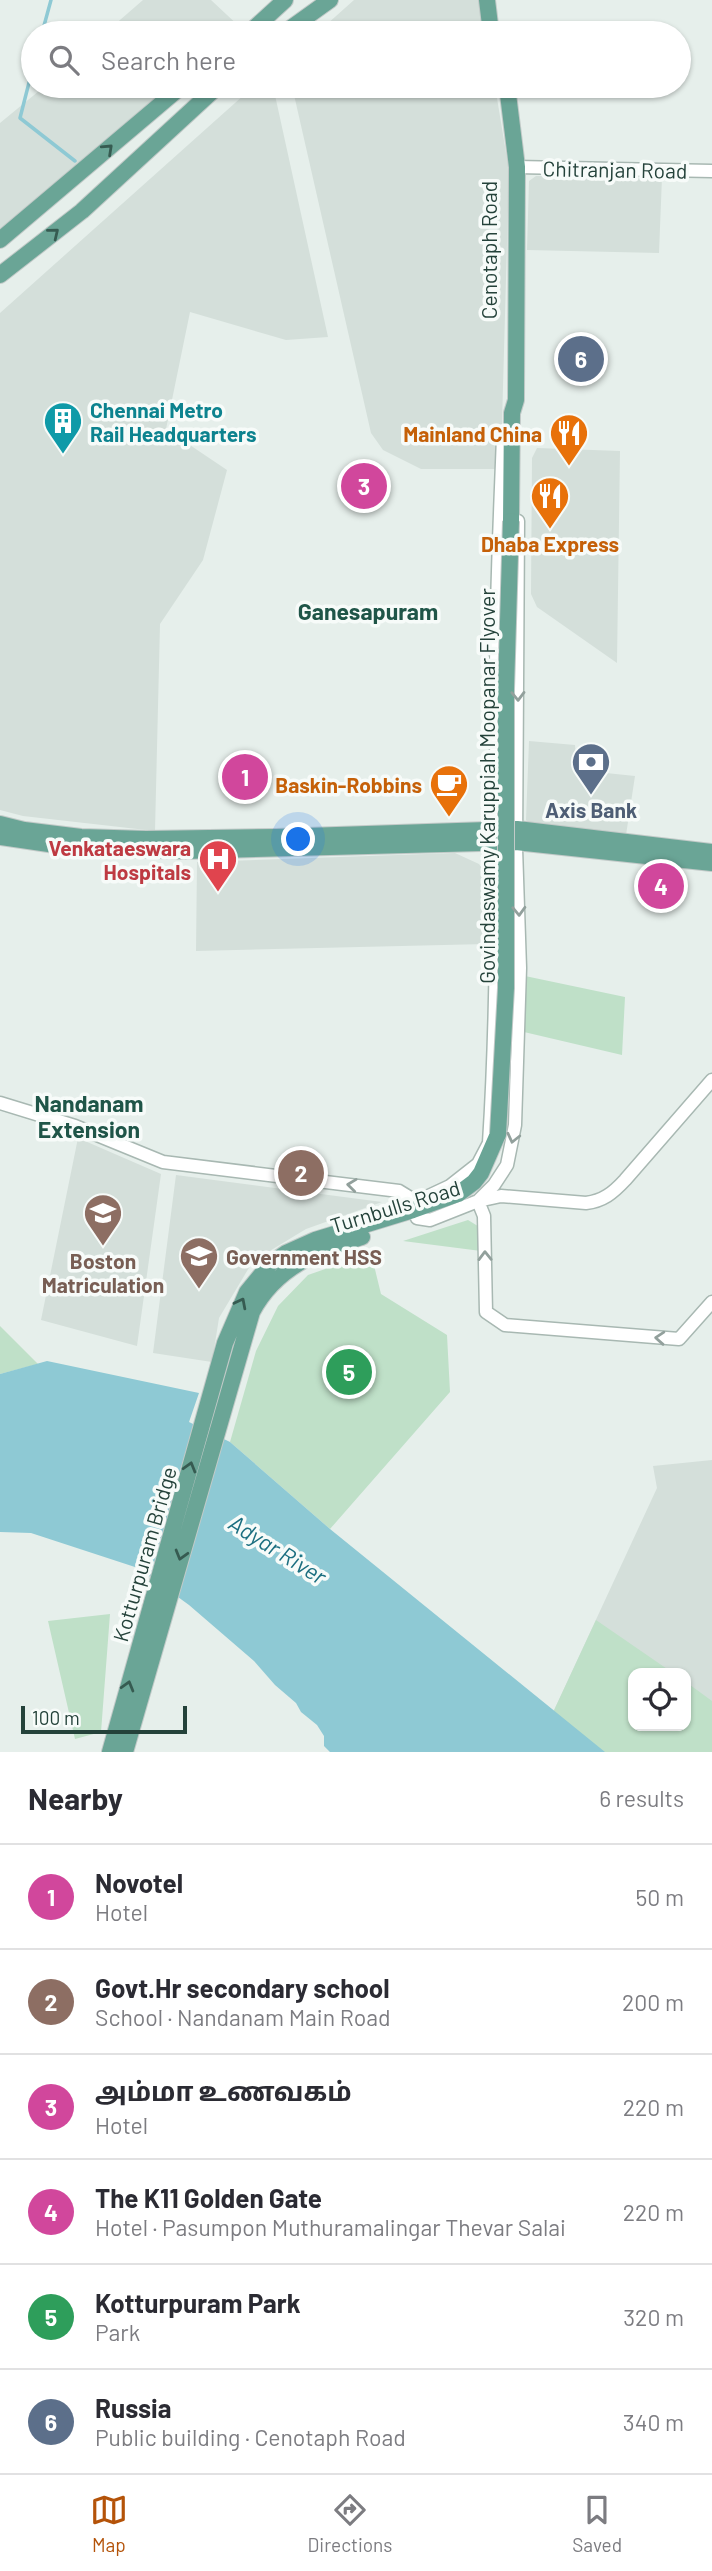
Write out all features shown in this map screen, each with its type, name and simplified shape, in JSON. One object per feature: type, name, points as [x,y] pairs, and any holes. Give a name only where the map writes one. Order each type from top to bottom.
[{"type":"main road","points":[[262,21],[285,0]]},
{"type":"main road","points":[[301,21],[330,0]]},
{"type":"main road","points":[[487,0],[490,21]]},
{"type":"main road","points":[[497,0],[500,21]]},
{"type":"main road","points":[[0,240],[168,98]]},
{"type":"main road","points":[[0,275],[88,205],[205,98]]},
{"type":"main road","name":"Cenotaph Road","points":[[501,98],[508,169],[508,402],[512,427]]},
{"type":"main road","name":"Cenotaph Road","points":[[508,98],[517,167],[516,400],[512,427]]},
{"type":"main road","points":[[67,184],[88,205]]},
{"type":"main road","name":"Govindaswamy Karuppiah Moopanar Flyover","points":[[416,1210],[453,1200],[477,1178],[486,1165],[493,1141],[498,1134],[506,988],[506,703],[512,427]]},
{"type":"main road","points":[[0,824],[24,830],[81,836],[146,839],[496,835],[712,852]]},
{"type":"main road","points":[[0,837],[69,848],[184,851],[496,835]]},
{"type":"main road","points":[[517,836],[712,863]]},
{"type":"main road","name":"Turnbulls Road","points":[[226,1369],[239,1305],[253,1283],[270,1264],[314,1240],[416,1210]]},
{"type":"main road","name":"Kotturpuram Bridge","points":[[110,1752],[226,1369]]},
{"type":"main road","name":"Kotturpuram Bridge","points":[[125,1752],[226,1369]]},
{"type":"street","name":"Chitranjan Road","points":[[517,167],[712,171]]},
{"type":"street","name":"Cenotaph Road","points":[[496,835],[496,673],[501,477],[503,437],[512,427]]},
{"type":"street","points":[[511,463],[518,474],[517,836]]},
{"type":"street","name":"Turnbulls Road","points":[[496,835],[497,971],[489,1143],[478,1164],[416,1210],[430,1220],[478,1201],[494,1185],[507,1164],[515,1125],[520,968],[517,836]]},
{"type":"street","points":[[712,1080],[625,1180],[610,1195],[598,1202],[501,1196],[478,1201],[484,1216],[486,1312],[505,1325],[679,1339],[712,1302]]},
{"type":"street","points":[[0,1103],[75,1126],[163,1162],[399,1191],[416,1210]]},
{"type":"shaded area","points":[[143,0],[211,0],[233,21],[119,21]]},
{"type":"shaded area","points":[[354,0],[481,0],[485,21],[330,21]]},
{"type":"shaded area","points":[[30,98],[162,98],[0,236],[0,123]]},
{"type":"shaded area","points":[[241,98],[276,98],[328,337],[286,340],[190,312],[166,429],[227,470],[203,560],[160,624],[155,831],[23,816],[0,810],[0,313]]},
{"type":"shaded area","points":[[295,98],[497,98],[509,171],[501,459],[496,469],[421,469],[383,450],[371,433]]},
{"type":"shaded area","points":[[536,176],[662,177],[659,253],[527,250],[529,181]]},
{"type":"shaded area","points":[[537,448],[620,451],[617,663],[537,607],[531,594],[532,458]]},
{"type":"shaded area","points":[[529,741],[575,745],[577,770],[635,776],[626,835],[530,826],[526,820]]},
{"type":"shaded area","points":[[455,853],[479,864],[486,874],[486,944],[196,951],[197,862]]},
{"type":"shaded area","name":"Boston Matriculation","points":[[78,1138],[161,1174],[137,1346],[41,1320]]},
{"type":"shaded area","name":"Government HSS","points":[[176,1175],[382,1202],[306,1229],[253,1261],[219,1318],[212,1362],[153,1353]]},
{"type":"shaded area","points":[[712,1460],[712,1752],[549,1721],[657,1488],[653,1466]]},
{"type":"green space","points":[[525,976],[625,997],[622,1055],[524,1032]]},
{"type":"green space","points":[[468,1220],[481,1228],[481,1251],[403,1241]]},
{"type":"green space","points":[[371,1253],[381,1294],[447,1335],[450,1392],[330,1529],[230,1442],[256,1351],[278,1306],[308,1275]]},
{"type":"green space","points":[[0,1326],[38,1364],[0,1374]]},
{"type":"green space","points":[[110,1614],[101,1732],[75,1739],[48,1621]]},
{"type":"green space","points":[[596,1620],[666,1668],[628,1668],[628,1731],[691,1731],[691,1686],[712,1701],[712,1752],[589,1752],[549,1721]]},
{"type":"water","name":"Adyar River","points":[[47,1361],[199,1393],[189,1422],[230,1442],[330,1529],[605,1752],[330,1752],[324,1746],[324,1736],[317,1725],[301,1712],[296,1703],[275,1685],[254,1661],[189,1605],[138,1568],[31,1533],[0,1532],[0,1374]]},
{"type":"waterway","points":[[45,21],[51,0]]},
{"type":"waterway","points":[[25,98],[20,118],[75,161]]},
{"type":"place","name":"Russia","points":[[581,359]]},
{"type":"place","name":"Chennai Metro Rail Headquarters","points":[[63,455]]},
{"type":"place","name":"Mainland China","points":[[569,467]]},
{"type":"place","name":"அம்மா உணவகம்","points":[[364,486]]},
{"type":"place","name":"Dhaba Express","points":[[550,530]]},
{"type":"place","name":"Novotel","points":[[245,777]]},
{"type":"place","name":"Axis Bank","points":[[591,796]]},
{"type":"place","name":"Baskin-Robbins","points":[[449,818]]},
{"type":"place","name":"The K11 Golden Gate","points":[[661,886]]},
{"type":"place","name":"Venkataeswara Hospitals","points":[[218,893]]},
{"type":"place","name":"Govt.Hr secondary school","points":[[301,1173]]},
{"type":"place","name":"Boston Matriculation","points":[[103,1247]]},
{"type":"place","name":"Government HSS","points":[[199,1290]]},
{"type":"place","name":"Kotturpuram Park","points":[[349,1372]]},
{"type":"district","name":"Ganesapuram","points":[[368,611]]},
{"type":"district","name":"Nandanam Extension","points":[[89,1116]]}]
